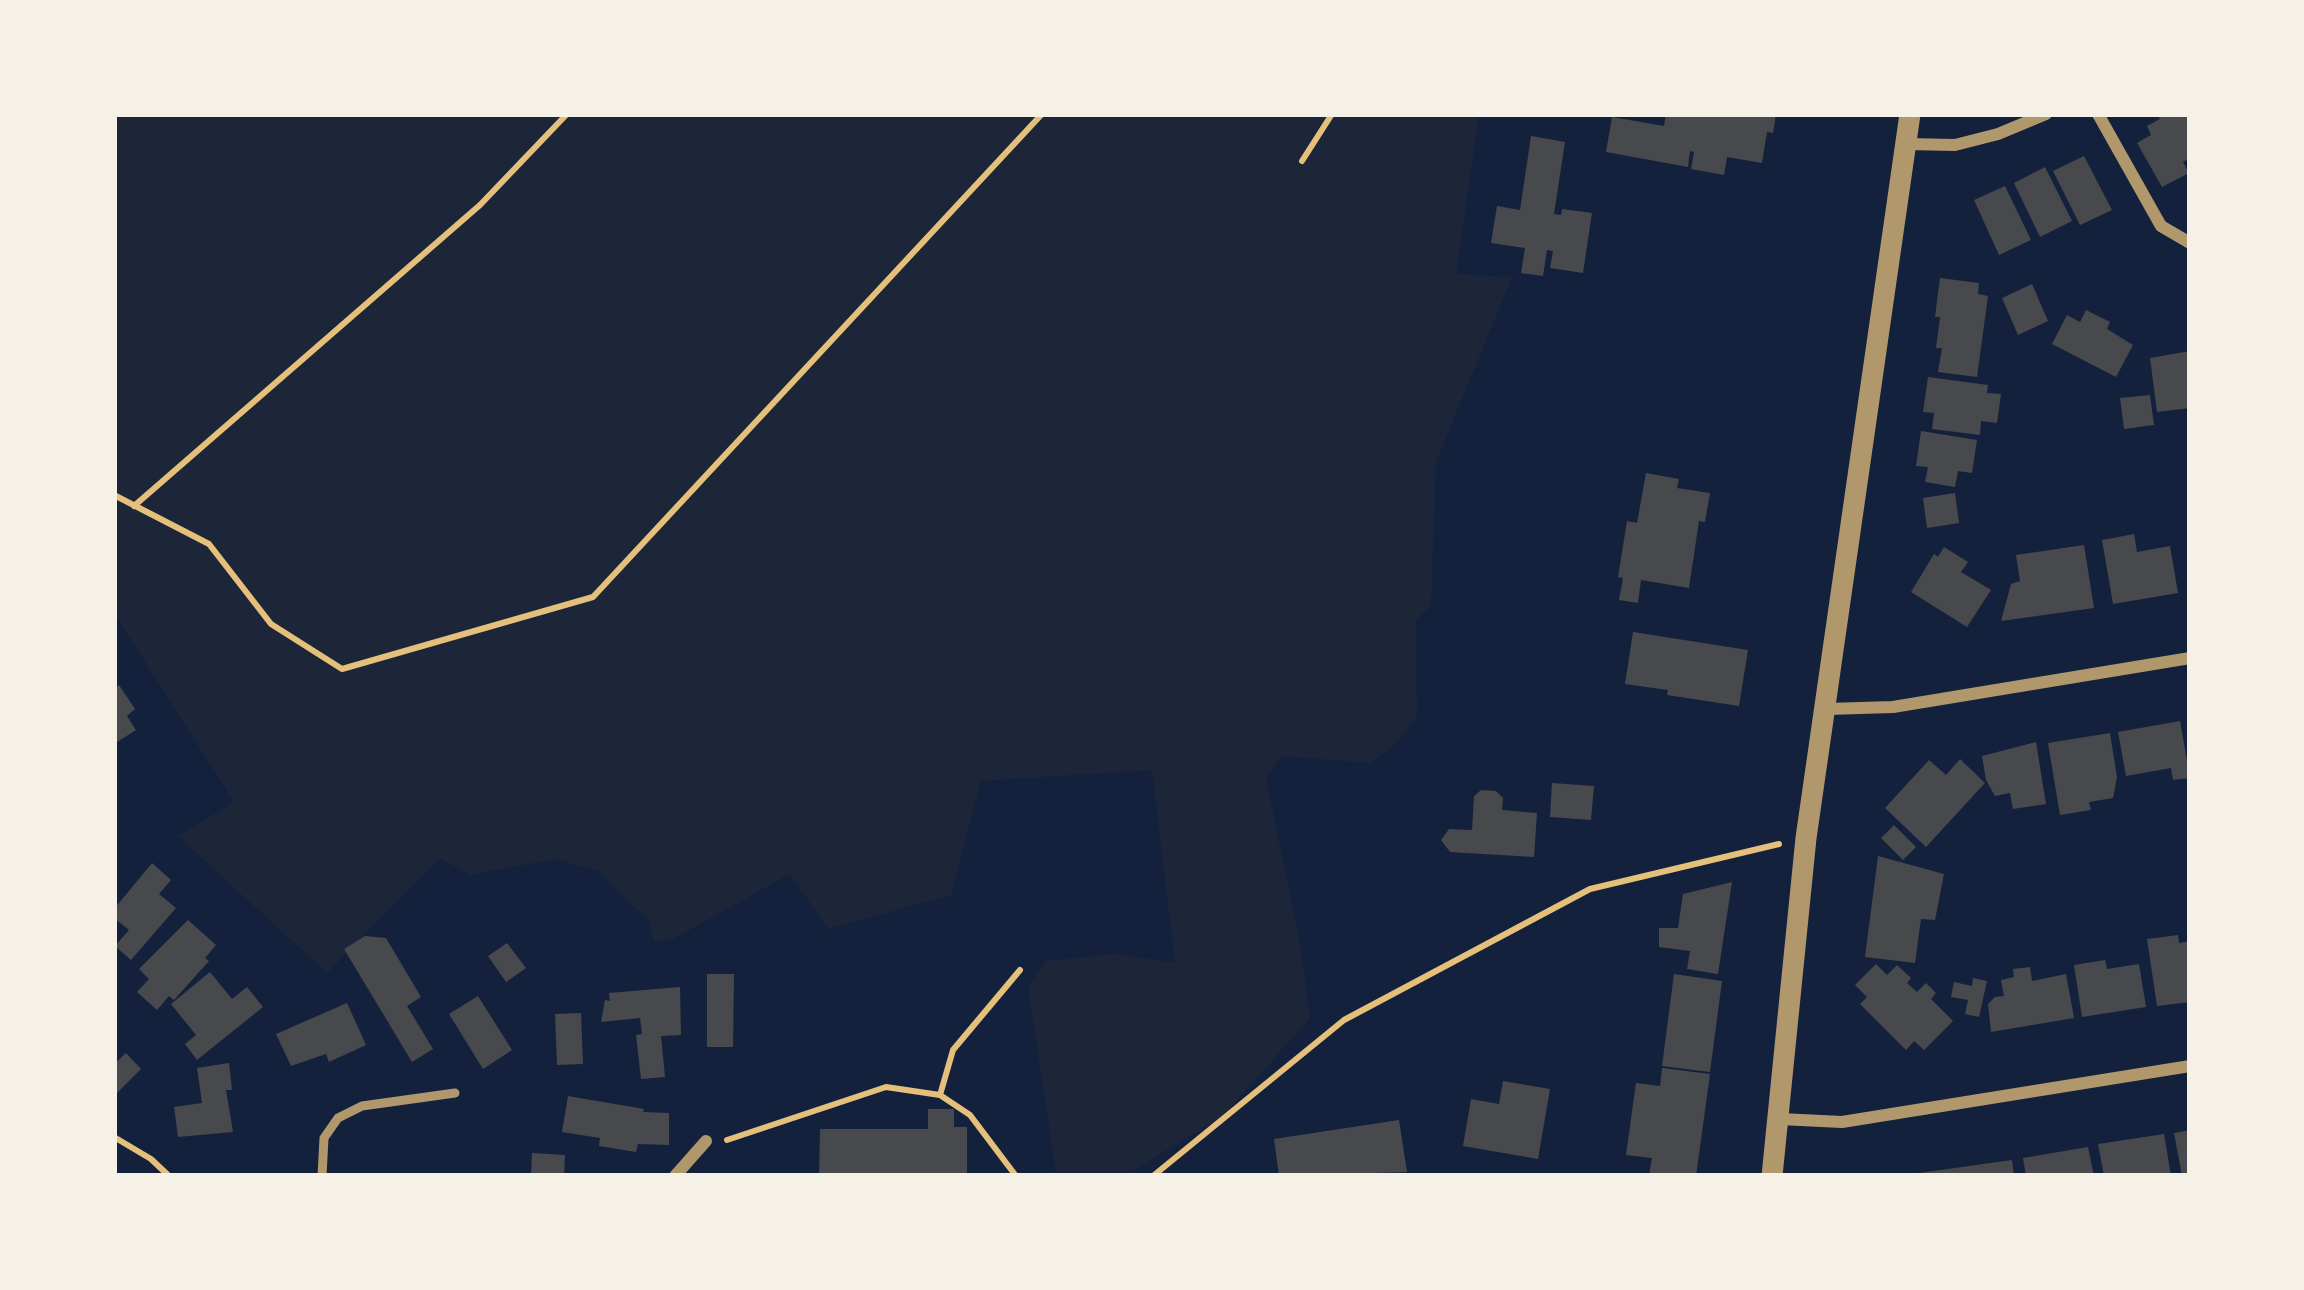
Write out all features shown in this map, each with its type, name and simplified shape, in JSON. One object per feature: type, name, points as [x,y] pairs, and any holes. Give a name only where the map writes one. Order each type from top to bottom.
[{"type":"street","points":[[1772,1176],[1806,838],[1910,114]]},
{"type":"street","points":[[1906,144],[1955,145],[2046,114]]},
{"type":"street","points":[[2098,114],[2161,226],[2190,243]]},
{"type":"street","points":[[1827,709],[1892,707],[2190,658]]},
{"type":"street","points":[[1780,1119],[1842,1122],[2190,1066]]},
{"type":"street","points":[[675,1176],[706,1141]]},
{"type":"lane","points":[[322,1176],[324,1138],[338,1118],[362,1106],[455,1093]]},
{"type":"path","points":[[134,506],[480,205],[567,114]]},
{"type":"path","points":[[114,495],[209,544],[271,624],[342,669],[593,597],[1042,114]]},
{"type":"path","points":[[1302,160],[1332,114]]},
{"type":"path","points":[[1153,1176],[1344,1020],[1590,889],[1806,838]]},
{"type":"path","points":[[940,1095],[953,1050],[1020,970]]},
{"type":"path","points":[[706,1141],[735,1140],[886,1087],[940,1095],[970,1115],[1016,1176]]},
{"type":"path","points":[[114,1137],[169,1176]]},
{"type":"shaded area","points":[[114,114],[1479,114],[1456,274],[1512,277],[1436,462],[1431,606],[1416,620],[1417,716],[1397,743],[1370,763],[1281,756],[1266,778],[1310,1018],[1222,1117],[1132,1171],[1056,1172],[1028,988],[1046,961],[1117,954],[1175,963],[1152,770],[981,781],[951,895],[828,929],[790,874],[675,938],[654,942],[649,921],[598,871],[556,859],[470,875],[440,858],[327,973],[178,836],[234,802],[114,613]]},
{"type":"building","points":[[1666,114],[1776,114],[1773,133],[1767,132],[1762,163],[1727,157],[1724,175],[1691,169],[1694,152],[1690,151],[1688,167],[1606,152],[1612,117],[1664,126]]},
{"type":"building","points":[[2157,114],[2190,114],[2190,158],[2183,162],[2189,173],[2162,187],[2137,143],[2151,135],[2147,126],[2160,119]]},
{"type":"building","points":[[1531,136],[1565,142],[1554,214],[1561,215],[1562,209],[1592,213],[1583,273],[1550,268],[1553,251],[1547,250],[1543,276],[1521,273],[1525,248],[1491,243],[1497,206],[1520,210]]},
{"type":"building","points":[[2084,156],[2112,210],[2080,225],[2053,171]]},
{"type":"building","points":[[2045,167],[2072,221],[2040,237],[2014,183]]},
{"type":"building","points":[[2005,186],[2031,240],[1999,255],[1974,200]]},
{"type":"building","points":[[1940,278],[1979,283],[1978,294],[1988,296],[1977,377],[1938,372],[1942,348],[1936,348],[1940,317],[1935,317]]},
{"type":"building","points":[[2032,284],[2048,321],[2018,335],[2002,298]]},
{"type":"building","points":[[2086,310],[2110,322],[2107,329],[2133,345],[2116,377],[2052,344],[2067,315],[2080,322]]},
{"type":"building","points":[[2190,351],[2190,408],[2157,412],[2150,358]]},
{"type":"building","points":[[1928,377],[1988,385],[1987,393],[2001,394],[1997,423],[1981,421],[1980,435],[1932,429],[1934,413],[1923,412]]},
{"type":"building","points":[[2150,395],[2154,425],[2124,429],[2120,398]]},
{"type":"building","points":[[1921,431],[1977,440],[1972,473],[1958,471],[1955,487],[1925,482],[1928,467],[1916,466]]},
{"type":"building","points":[[1646,473],[1679,479],[1677,488],[1710,493],[1705,522],[1699,521],[1689,588],[1641,580],[1638,603],[1619,600],[1623,578],[1618,577],[1627,521],[1637,523]]},
{"type":"building","points":[[1955,493],[1959,523],[1927,528],[1923,498]]},
{"type":"building","points":[[2134,534],[2137,552],[2170,546],[2178,593],[2113,604],[2102,540]]},
{"type":"building","points":[[2084,545],[2094,608],[2001,621],[2011,584],[2020,581],[2016,555]]},
{"type":"building","points":[[1944,547],[1968,562],[1961,572],[1991,590],[1967,627],[1911,592],[1934,554],[1938,557]]},
{"type":"building","points":[[1633,632],[1748,650],[1739,706],[1625,684]]},
{"type":"building","points":[[119,685],[135,709],[127,716],[136,730],[114,744],[114,689]]},
{"type":"building","points":[[2180,721],[2190,778],[2173,780],[2171,768],[2126,776],[2118,732]]},
{"type":"building","points":[[2110,733],[2117,777],[2113,798],[2089,802],[2091,810],[2060,815],[2048,743]]},
{"type":"building","points":[[2036,742],[2046,804],[2013,809],[2010,793],[1995,796],[1986,780],[1982,756]]},
{"type":"building","points":[[1960,759],[1985,783],[1926,847],[1885,808],[1929,760],[1946,775]]},
{"type":"building","points":[[1552,783],[1594,786],[1591,820],[1550,817]]},
{"type":"building","points":[[1481,790],[1496,791],[1503,798],[1502,810],[1537,813],[1534,857],[1450,852],[1441,840],[1449,829],[1472,830],[1474,796]]},
{"type":"building","points":[[1894,825],[1916,847],[1903,860],[1881,838]]},
{"type":"building","points":[[1878,856],[1944,874],[1935,920],[1921,919],[1915,963],[1865,957]]},
{"type":"building","points":[[152,863],[171,880],[159,894],[176,908],[131,960],[115,946],[129,930],[114,918],[114,909]]},
{"type":"building","points":[[1732,882],[1718,974],[1687,969],[1690,951],[1659,947],[1659,928],[1678,928],[1683,894]]},
{"type":"building","points":[[188,920],[216,945],[205,958],[209,961],[174,1000],[169,996],[157,1010],[137,992],[149,979],[139,969]]},
{"type":"building","points":[[2178,935],[2179,943],[2190,941],[2190,1002],[2157,1006],[2147,939]]},
{"type":"building","points":[[365,936],[386,938],[421,997],[407,1006],[433,1049],[412,1062],[344,949]]},
{"type":"building","points":[[507,943],[526,968],[506,982],[488,956]]},
{"type":"building","points":[[2105,960],[2107,969],[2139,964],[2146,1007],[2082,1017],[2074,965]]},
{"type":"building","points":[[1876,964],[1887,975],[1897,965],[1917,992],[1926,983],[1936,993],[1931,999],[1953,1021],[1924,1050],[1914,1041],[1906,1050],[1860,1004],[1867,997],[1855,985]]},
{"type":"building","points":[[2030,967],[2032,981],[2066,974],[2074,1018],[1991,1032],[1988,1004],[2004,996],[2001,980],[2014,977],[2013,969]]},
{"type":"building","points":[[210,972],[232,999],[247,987],[263,1007],[197,1060],[185,1044],[196,1035],[171,1004]]},
{"type":"building","points":[[707,974],[734,974],[733,1047],[707,1047]]},
{"type":"building","points":[[1674,974],[1722,981],[1710,1072],[1662,1066]]},
{"type":"building","points":[[1973,978],[1987,981],[1979,1017],[1965,1014],[1968,1000],[1951,997],[1954,982],[1972,986]]},
{"type":"building","points":[[680,987],[681,1035],[661,1036],[665,1077],[641,1079],[636,1035],[642,1034],[640,1018],[601,1022],[605,1000],[610,1001],[609,993]]},
{"type":"building","points":[[478,996],[512,1050],[483,1069],[449,1014]]},
{"type":"building","points":[[347,1003],[366,1045],[329,1062],[326,1054],[291,1066],[276,1034]]},
{"type":"building","points":[[581,1013],[583,1064],[557,1065],[555,1014]]},
{"type":"building","points":[[126,1053],[141,1069],[114,1096],[114,1064]]},
{"type":"building","points":[[229,1063],[232,1090],[226,1090],[233,1132],[178,1137],[174,1107],[202,1103],[197,1068]]},
{"type":"building","points":[[1662,1068],[1710,1074],[1696,1176],[1649,1175],[1652,1158],[1626,1155],[1636,1083],[1660,1086]]},
{"type":"building","points":[[1503,1081],[1550,1089],[1538,1159],[1463,1146],[1471,1099],[1499,1104]]},
{"type":"building","points":[[568,1096],[669,1113],[669,1145],[638,1144],[636,1152],[599,1146],[600,1138],[562,1132]]},
{"type":"building","points":[[928,1109],[954,1109],[954,1127],[967,1127],[967,1176],[819,1176],[820,1129],[928,1129]]},
{"type":"building","points":[[1399,1120],[1407,1172],[1279,1176],[1274,1139]]},
{"type":"building","points":[[2190,1130],[2190,1174],[2182,1176],[2174,1133]]},
{"type":"building","points":[[2164,1134],[2171,1176],[2104,1176],[2098,1144]]},
{"type":"building","points":[[2088,1147],[2094,1176],[2026,1176],[2023,1158]]},
{"type":"building","points":[[532,1153],[565,1155],[564,1176],[531,1176]]},
{"type":"building","points":[[2012,1160],[2014,1176],[1919,1176],[1919,1173]]}]
